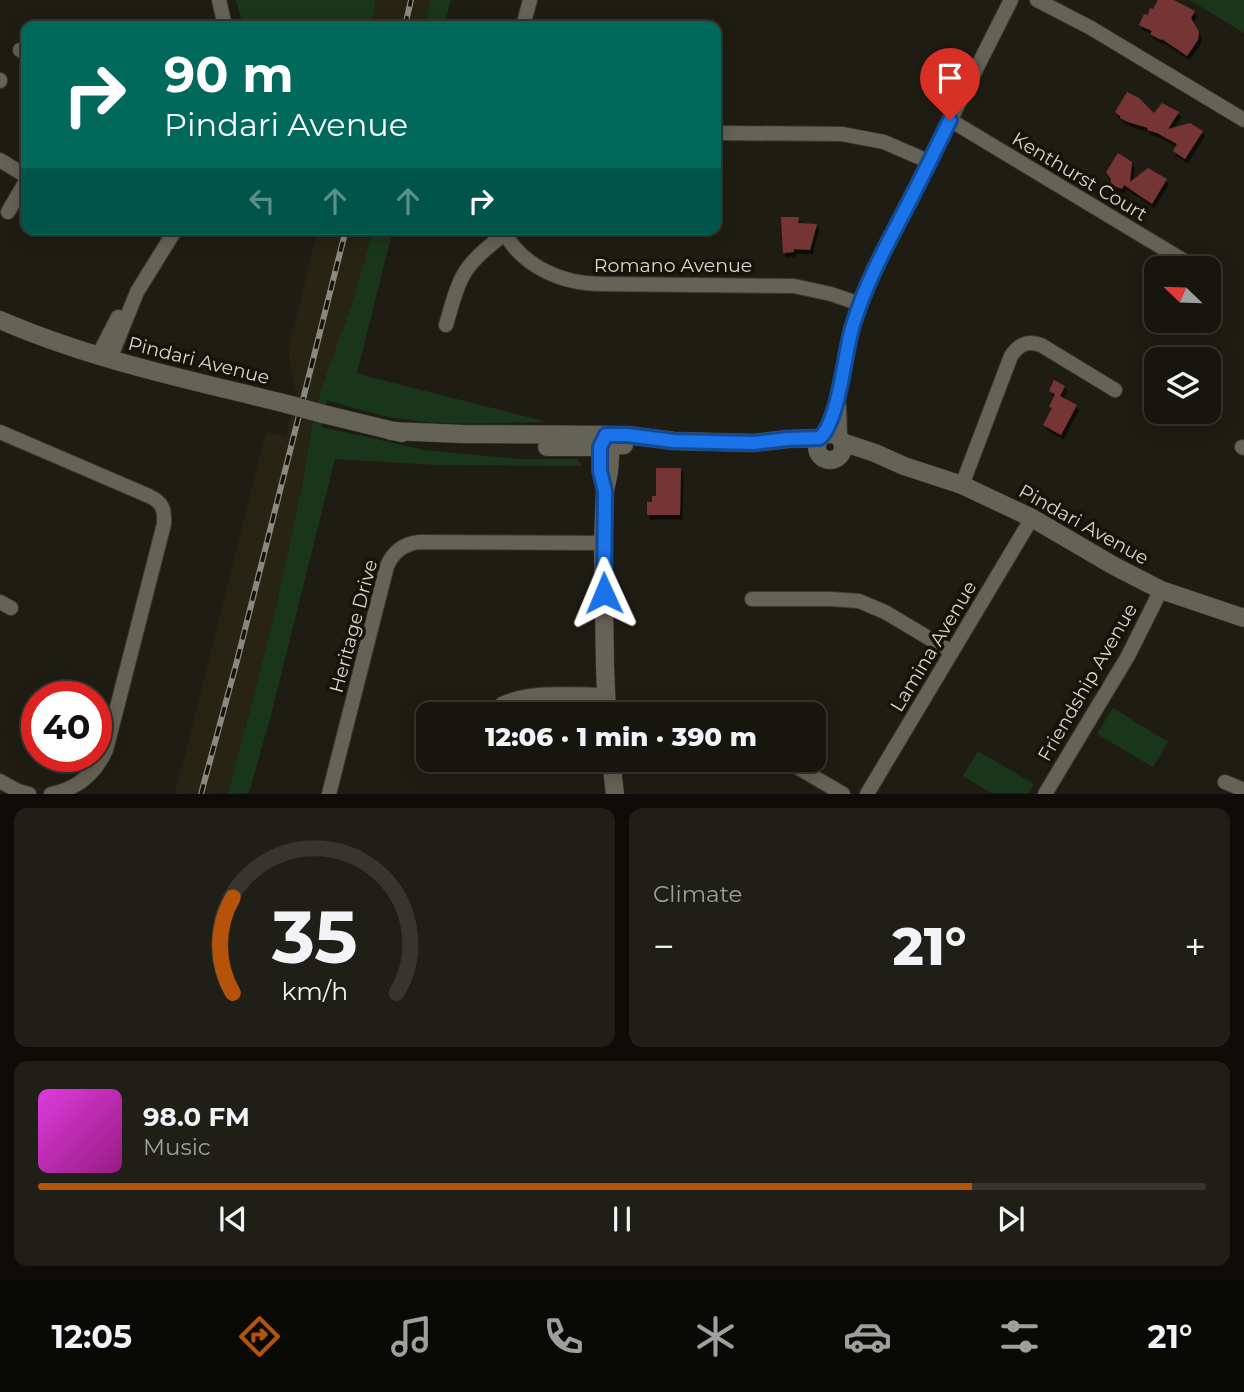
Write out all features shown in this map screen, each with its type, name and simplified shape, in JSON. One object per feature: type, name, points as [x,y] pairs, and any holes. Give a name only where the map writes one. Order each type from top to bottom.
[{"type":"street","points":[[219,0],[224,21]]},
{"type":"street","points":[[524,21],[530,0]]},
{"type":"street","points":[[830,444],[830,420],[848,342],[860,304],[876,267],[1011,0]]},
{"type":"street","points":[[1037,0],[1091,28],[1244,120]]},
{"type":"street","name":"Kenthurst Court","points":[[950,120],[1178,256]]},
{"type":"street","points":[[721,133],[842,134],[884,142],[930,162]]},
{"type":"street","points":[[0,160],[21,173]]},
{"type":"street","points":[[8,212],[21,190]]},
{"type":"street","points":[[104,358],[115,322],[172,235]]},
{"type":"street","points":[[446,325],[466,268],[501,235]]},
{"type":"street","name":"Romano Avenue","points":[[506,235],[516,249],[538,268],[561,279],[575,282],[794,286],[860,304]]},
{"type":"street","name":"Pindari Avenue","points":[[1,325],[104,358],[391,430],[605,443],[627,435],[674,441],[754,443],[787,439],[875,453],[904,466],[962,485],[1032,518],[1161,590],[1244,618]]},
{"type":"street","points":[[962,485],[1011,356],[1020,346],[1030,343],[1041,345],[1115,390]]},
{"type":"street","points":[[0,432],[149,496],[160,502],[164,511],[164,524],[106,750],[86,779],[73,787],[51,793]]},
{"type":"street","points":[[605,443],[609,471],[605,491],[603,543],[606,702]]},
{"type":"street","name":"Lamina Avenue","points":[[867,793],[1032,518]]},
{"type":"street","name":"Heritage Drive","points":[[329,793],[387,566],[399,549],[419,542],[603,543]]},
{"type":"street","name":"Friendship Avenue","points":[[1045,793],[1128,656],[1161,590]]},
{"type":"street","points":[[752,598],[859,601],[885,612],[952,652]]},
{"type":"street","points":[[506,702],[531,695],[606,695]]},
{"type":"street","points":[[612,772],[615,793]]},
{"type":"street","points":[[806,772],[843,793]]},
{"type":"street","points":[[0,781],[18,791],[29,793]]},
{"type":"street","points":[[1225,782],[1244,790]]},
{"type":"shaded area","points":[[376,0],[431,0],[425,21],[371,21]]},
{"type":"shaded area","points":[[317,235],[371,235],[353,301],[321,389],[283,576],[228,793],[174,794],[266,432],[286,436],[296,393],[288,350]]},
{"type":"green space","points":[[236,0],[376,0],[371,21],[242,21]]},
{"type":"green space","points":[[431,0],[451,0],[445,21],[425,21]]},
{"type":"green space","points":[[1190,0],[1244,0],[1244,33]]},
{"type":"green space","points":[[371,235],[392,235],[357,373],[547,422],[466,424],[417,421],[360,410],[327,400],[321,427],[425,450],[518,459],[577,459],[583,466],[437,465],[335,459],[249,793],[228,794],[283,576],[321,389],[353,301]]},
{"type":"green space","points":[[1113,708],[1168,742],[1153,767],[1097,734]]},
{"type":"green space","points":[[978,751],[1034,784],[1029,793],[991,793],[963,776]]},
{"type":"building","points":[[1158,0],[1174,0],[1195,11],[1191,18],[1199,32],[1198,40],[1187,56],[1139,25],[1144,14],[1148,15],[1150,8],[1153,9]]},
{"type":"building","points":[[1127,92],[1139,98],[1154,113],[1162,103],[1179,112],[1168,129],[1190,123],[1203,131],[1185,159],[1173,151],[1177,144],[1147,130],[1148,128],[1120,118],[1115,112]]},
{"type":"building","points":[[1118,153],[1132,162],[1130,182],[1148,168],[1167,179],[1152,204],[1124,185],[1122,189],[1111,185],[1111,179],[1106,172]]},
{"type":"building","points":[[781,217],[799,217],[798,223],[817,224],[810,250],[794,249],[794,252],[783,253]]},
{"type":"building","points":[[1054,380],[1065,386],[1060,396],[1077,405],[1061,435],[1043,425],[1052,408],[1049,407],[1055,394],[1049,391]]},
{"type":"building","points":[[656,468],[681,468],[680,515],[647,515],[647,502],[652,502],[652,496],[656,496]]},
{"type":"railway","points":[[406,21],[411,0]]},
{"type":"railway","points":[[201,794],[344,235]]},
{"type":"route","points":[[604,593],[605,491],[600,471],[600,447],[606,435],[674,441],[754,443],[820,438],[824,435],[839,390],[848,342],[860,304],[950,120]]}]
